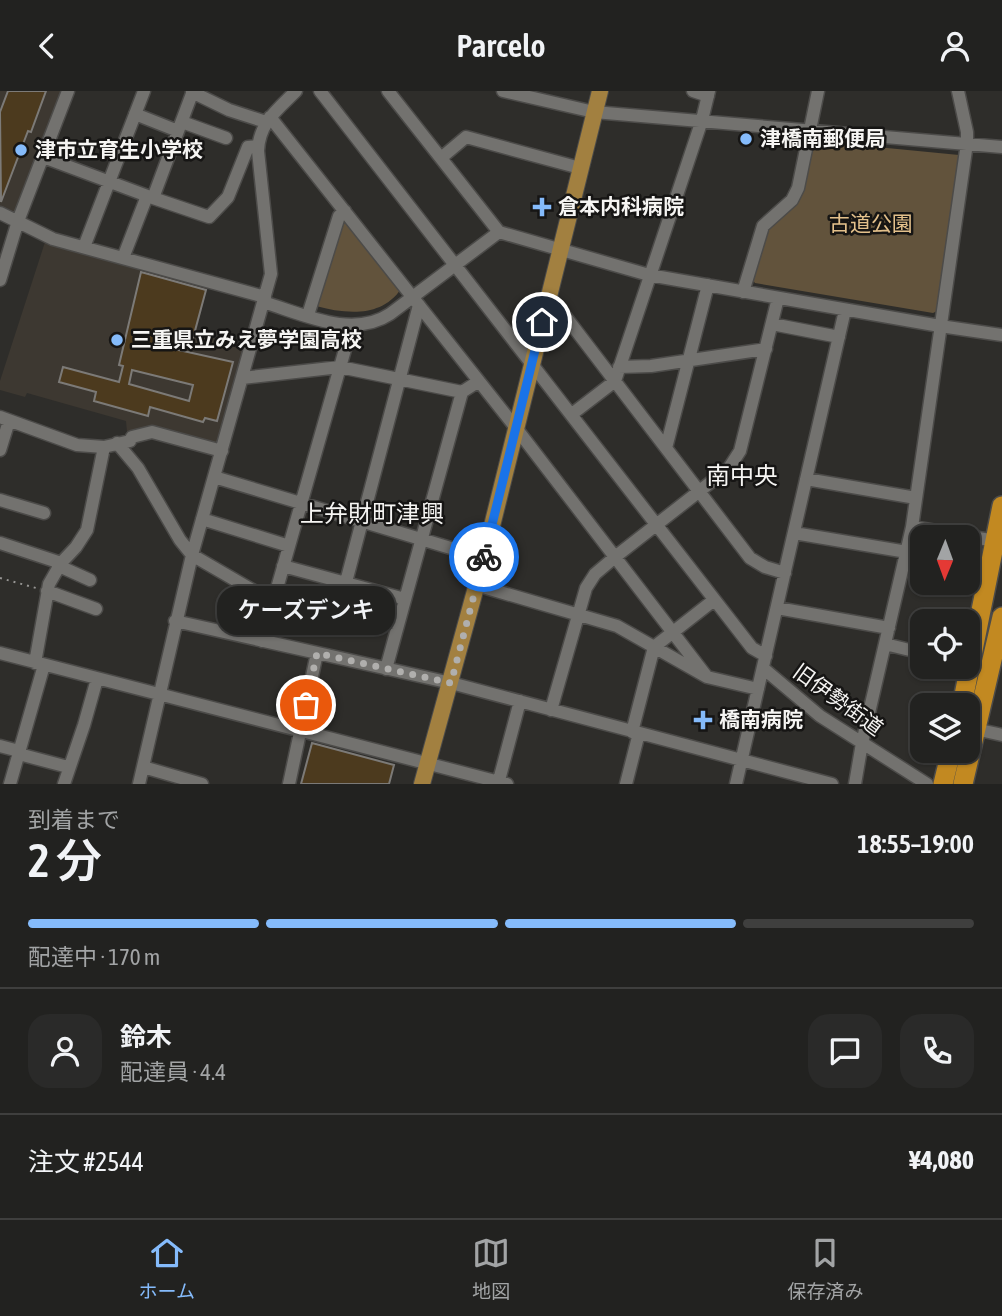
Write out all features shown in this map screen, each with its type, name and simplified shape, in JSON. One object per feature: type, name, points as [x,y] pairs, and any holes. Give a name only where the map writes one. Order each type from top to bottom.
[{"type":"highway","points":[[980,614],[1002,506]]},
{"type":"highway","points":[[980,708],[1002,617]]},
{"type":"highway","points":[[943,784],[948,763]]},
{"type":"highway","points":[[963,784],[968,763]]},
{"type":"main road","points":[[422,784],[484,558],[600,91]]},
{"type":"street","points":[[0,280],[18,221],[68,91]]},
{"type":"street","points":[[84,247],[132,116],[144,91]]},
{"type":"street","points":[[123,258],[180,126],[192,91],[229,110],[268,119],[416,300],[707,677]]},
{"type":"street","points":[[139,784],[192,555],[271,274],[258,146],[260,132],[268,119],[296,91]]},
{"type":"street","name":"旧伊勢街道","points":[[320,91],[764,662],[820,716],[927,784]]},
{"type":"street","points":[[388,91],[499,232],[649,275],[1002,335]]},
{"type":"street","points":[[503,91],[594,112],[1002,147]]},
{"type":"street","points":[[572,414],[615,381],[702,120],[709,93],[693,91]]},
{"type":"street","points":[[743,292],[758,234],[771,216],[792,200],[798,188],[818,91]]},
{"type":"street","points":[[912,525],[967,143],[958,91]]},
{"type":"street","points":[[135,114],[226,138]]},
{"type":"street","points":[[441,158],[466,137],[580,168]]},
{"type":"street","points":[[43,157],[209,217],[228,197],[248,147],[258,146]]},
{"type":"street","points":[[308,316],[339,216],[345,211]]},
{"type":"street","points":[[0,213],[53,239],[264,300],[308,316],[352,325],[373,323],[416,300],[455,263],[499,232]]},
{"type":"street","points":[[666,447],[708,285]]},
{"type":"street","points":[[551,710],[589,583],[615,557],[729,468],[740,451],[778,297]]},
{"type":"street","points":[[346,582],[399,379],[416,300]]},
{"type":"street","points":[[547,302],[562,312],[750,558],[765,567],[785,573]]},
{"type":"street","points":[[736,784],[845,310]]},
{"type":"street","points":[[772,324],[839,337]]},
{"type":"street","points":[[262,641],[352,325]]},
{"type":"street","points":[[619,367],[651,366],[766,349]]},
{"type":"street","points":[[242,378],[340,367],[463,392]]},
{"type":"street","points":[[386,669],[463,392],[479,381]]},
{"type":"street","points":[[0,450],[5,419],[77,445],[104,447],[152,432],[222,451]]},
{"type":"street","points":[[117,443],[138,468],[180,540],[192,555],[275,595],[398,624]]},
{"type":"street","points":[[10,784],[40,664],[47,591],[60,564],[76,547],[86,530],[104,447]]},
{"type":"street","points":[[214,477],[484,558]]},
{"type":"street","points":[[806,479],[916,498]]},
{"type":"street","points":[[0,500],[44,513]]},
{"type":"street","points":[[202,519],[289,546]]},
{"type":"street","points":[[794,533],[907,552]]},
{"type":"street","points":[[855,784],[910,537]]},
{"type":"street","points":[[980,538],[996,541]]},
{"type":"street","points":[[0,543],[60,564],[90,580]]},
{"type":"street","points":[[283,566],[405,599]]},
{"type":"street","points":[[476,585],[617,627],[707,677],[758,689]]},
{"type":"street","points":[[47,591],[96,609]]},
{"type":"street","points":[[626,784],[654,647],[715,600]]},
{"type":"street","points":[[778,608],[889,628]]},
{"type":"street","points":[[175,621],[451,683],[741,760],[797,780],[832,784]]},
{"type":"street","points":[[885,644],[910,650]]},
{"type":"street","points":[[0,653],[501,783],[520,701]]},
{"type":"street","points":[[289,784],[317,653]]},
{"type":"street","points":[[64,784],[85,725],[97,679]]},
{"type":"street","points":[[980,730],[1002,735]]},
{"type":"street","points":[[0,746],[68,767]]},
{"type":"street","points":[[143,767],[202,784]]},
{"type":"path","points":[[0,579],[47,591]]},
{"type":"shaded area","name":"津市立育生小学校","points":[[0,91],[64,91],[17,214],[0,209]]},
{"type":"shaded area","name":"三重県立みえ夢学園高校","points":[[46,239],[208,283],[196,333],[244,347],[218,444],[215,446],[148,426],[127,432],[126,421],[27,393],[25,397],[0,390],[0,381]]},
{"type":"green space","name":"古道公園","points":[[815,141],[959,155],[937,311],[933,313],[755,283],[752,279],[764,235],[772,223],[798,201]]},
{"type":"green space","points":[[340,219],[345,219],[401,289],[384,305],[351,312],[316,306]]},
{"type":"building","points":[[8,91],[46,91],[1,202],[0,112]]},
{"type":"building","points":[[141,272],[206,290],[193,338],[177,334],[174,349],[233,362],[217,421],[205,418],[203,422],[150,407],[148,416],[94,401],[96,392],[59,382],[63,367],[119,382],[123,366],[119,365]],"holes":[[[132,370],[193,385],[189,401],[129,384]]]},
{"type":"building","points":[[312,743],[394,765],[389,784],[301,784]]},
{"type":"way so far","points":[[306,705],[317,653],[451,683],[484,557]]},
{"type":"place","name":"津橋南郵便局","points":[[746,139]]},
{"type":"place","name":"津市立育生小学校","points":[[21,150]]},
{"type":"place","name":"倉本内科病院","points":[[542,207]]},
{"type":"place","name":"三重県立みえ夢学園高校","points":[[117,340]]},
{"type":"place","name":"ケーズデンキ","points":[[306,705]]},
{"type":"place","name":"橋南病院","points":[[703,720]]},
{"type":"district","name":"南中央","points":[[742,476]]},
{"type":"district","name":"上弁財町津興","points":[[372,514]]},
{"type":"route","points":[[484,557],[542,322]]}]
